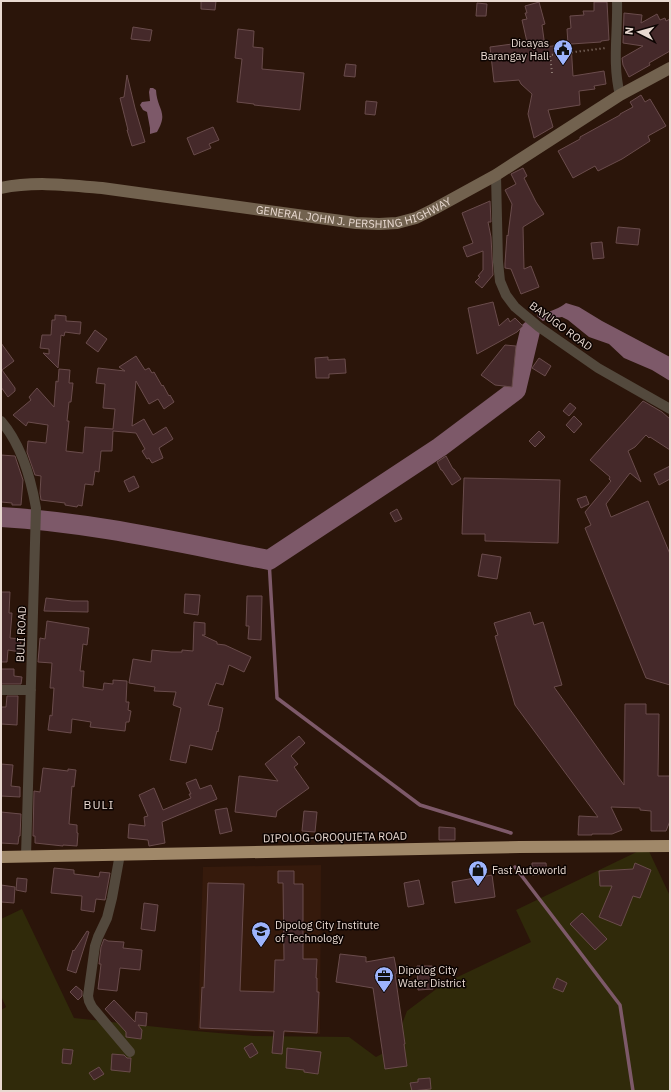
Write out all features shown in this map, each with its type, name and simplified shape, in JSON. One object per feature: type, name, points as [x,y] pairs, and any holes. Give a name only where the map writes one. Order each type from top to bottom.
[{"type":"highway","name":"DIPOLOG-OROQUIETA ROAD","points":[[1,857],[512,847],[670,846]]},
{"type":"main road","name":"GENERAL JOHN J. PERSHING HIGHWAY","points":[[1,188],[14,185],[38,184],[102,188],[356,223],[397,223],[416,218],[496,175],[620,95],[670,68]]},
{"type":"street","points":[[617,1],[615,67],[620,95]]},
{"type":"street","name":"BAYUGO ROAD","points":[[496,175],[498,262],[500,281],[506,295],[515,307],[539,327],[598,368],[670,409]]},
{"type":"street","name":"BULI ROAD","points":[[1,421],[14,440],[24,461],[32,485],[36,508],[26,856]]},
{"type":"street","points":[[1,690],[31,690]]},
{"type":"street","points":[[120,854],[107,918],[95,946],[88,996],[92,1007],[130,1052]]},
{"type":"path","points":[[552,73],[550,55],[615,47]]},
{"type":"shaded area","points":[[150,88],[156,90],[162,120],[157,132],[150,134],[147,112],[143,110],[140,105],[142,102],[150,101]]},
{"type":"shaded area","points":[[566,303],[579,307],[670,357],[670,381],[652,370],[624,358],[609,344],[589,337],[562,317],[543,321],[537,316],[539,312],[553,310]]},
{"type":"shaded area","points":[[647,847],[670,896],[670,1091],[1,1091],[1,1010],[6,1007],[1,996],[1,919],[22,909],[74,1018],[254,1036],[349,1037],[376,1057],[393,1048],[407,1011],[443,984],[531,942],[516,910]]},
{"type":"shaded area","name":"Dipolog City Institute of Technology","points":[[321,865],[320,1034],[198,1030],[203,867]]},
{"type":"building","points":[[201,1],[216,1],[215,10],[201,9]]},
{"type":"building","points":[[539,2],[545,24],[542,25],[545,47],[568,44],[567,29],[571,28],[570,16],[584,15],[583,11],[594,11],[594,2],[607,2],[609,40],[571,44],[573,76],[604,71],[606,84],[594,86],[595,89],[579,91],[580,105],[548,110],[553,127],[534,138],[528,114],[532,94],[521,84],[519,80],[494,82],[490,47],[527,42],[522,20],[527,19],[525,6]]},
{"type":"building","points":[[477,3],[487,4],[486,16],[476,16]]},
{"type":"building","points":[[624,13],[642,15],[641,23],[657,14],[660,20],[665,18],[666,21],[670,19],[670,51],[629,77],[623,65],[622,58],[643,46],[623,43]]},
{"type":"building","points":[[133,27],[152,30],[150,41],[131,39]]},
{"type":"building","points":[[238,29],[254,31],[253,47],[263,48],[262,69],[304,73],[300,110],[237,102],[242,59],[235,58]]},
{"type":"building","points":[[346,64],[356,65],[355,77],[344,76]]},
{"type":"building","points":[[127,75],[145,142],[132,146],[120,98],[124,97]]},
{"type":"building","points":[[641,95],[645,102],[650,99],[666,126],[648,136],[650,141],[622,159],[598,171],[595,166],[573,178],[558,151],[633,107],[630,102]]},
{"type":"building","points":[[366,101],[377,102],[375,115],[365,114]]},
{"type":"building","points":[[213,127],[219,140],[209,144],[211,148],[194,155],[187,138]]},
{"type":"building","points":[[523,168],[527,176],[524,178],[544,214],[523,227],[524,269],[531,266],[539,287],[521,294],[511,269],[505,268],[507,235],[508,236],[512,204],[505,190],[516,184],[511,174]]},
{"type":"building","points":[[490,201],[491,222],[488,222],[491,237],[493,275],[482,288],[475,282],[480,277],[478,276],[483,270],[483,251],[467,257],[463,247],[473,243],[462,213]]},
{"type":"building","points":[[618,227],[640,229],[638,245],[616,243]]},
{"type":"building","points":[[602,242],[604,258],[593,259],[591,243]]},
{"type":"building","points":[[493,302],[499,326],[508,318],[510,322],[515,318],[523,326],[517,332],[477,354],[468,308]]},
{"type":"building","points":[[55,315],[66,316],[66,321],[81,322],[80,334],[65,332],[64,336],[61,335],[58,368],[43,353],[49,354],[49,349],[40,348],[42,335],[51,335],[52,320],[55,320]]},
{"type":"building","points":[[95,330],[107,339],[98,352],[86,343]]},
{"type":"building","points":[[1,343],[14,361],[2,370],[15,388],[15,391],[8,397],[1,387]]},
{"type":"building","points":[[505,345],[516,346],[512,387],[495,385],[481,375]]},
{"type":"building","points":[[136,356],[145,370],[149,368],[152,373],[154,372],[174,402],[164,409],[158,399],[149,404],[136,381],[132,426],[144,419],[153,435],[166,427],[173,439],[159,448],[163,458],[152,463],[149,458],[147,459],[142,451],[145,449],[136,433],[113,431],[112,451],[101,451],[99,472],[95,471],[93,485],[85,484],[82,506],[78,505],[77,507],[65,505],[65,503],[41,500],[41,476],[35,475],[27,452],[28,441],[46,443],[48,425],[28,422],[26,426],[13,415],[31,400],[29,397],[37,388],[54,407],[56,381],[58,382],[59,369],[70,370],[69,383],[73,383],[67,421],[69,421],[66,451],[83,453],[85,427],[113,429],[115,409],[103,408],[105,384],[96,383],[98,368],[125,371],[119,367]]},
{"type":"building","points":[[328,357],[328,360],[345,359],[346,373],[329,374],[329,378],[316,378],[315,358]]},
{"type":"building","points":[[539,358],[551,366],[545,376],[532,368]]},
{"type":"building","points":[[643,401],[662,412],[670,419],[670,450],[646,435],[635,447],[628,451],[641,482],[630,473],[606,504],[611,517],[648,501],[670,554],[670,685],[646,678],[585,528],[591,525],[585,512],[611,481],[609,479],[610,477],[590,460]]},
{"type":"building","points":[[570,403],[576,408],[569,416],[563,411]]},
{"type":"building","points":[[574,416],[582,424],[574,433],[566,425]]},
{"type":"building","points":[[539,431],[545,437],[535,447],[529,441]]},
{"type":"building","points":[[1,455],[15,456],[23,480],[21,505],[12,505],[12,503],[1,502]]},
{"type":"building","points":[[446,456],[453,469],[461,479],[452,485],[437,462]]},
{"type":"building","points":[[670,466],[670,479],[659,485],[654,474]]},
{"type":"building","points":[[134,476],[139,487],[129,492],[124,481]]},
{"type":"building","points":[[464,478],[560,480],[558,543],[485,541],[485,534],[462,534]]},
{"type":"building","points":[[586,496],[589,504],[581,508],[577,499]]},
{"type":"building","points":[[397,509],[402,519],[395,522],[390,513]]},
{"type":"building","points":[[482,554],[501,557],[497,579],[478,576]]},
{"type":"building","points":[[1,592],[10,592],[9,613],[12,613],[10,638],[21,639],[20,652],[8,650],[7,662],[1,662]]},
{"type":"building","points":[[185,594],[200,595],[198,615],[184,613]]},
{"type":"building","points":[[247,596],[262,596],[261,640],[248,639],[249,626],[246,626]]},
{"type":"building","points":[[46,598],[88,601],[88,612],[44,611]]},
{"type":"building","points":[[530,612],[534,625],[543,622],[562,685],[554,687],[624,785],[625,704],[646,704],[646,714],[659,714],[658,776],[670,776],[670,821],[666,831],[651,831],[651,811],[640,810],[640,808],[611,807],[622,830],[612,834],[578,835],[579,816],[598,817],[515,705],[495,636],[498,635],[494,623]]},
{"type":"building","points":[[47,621],[89,628],[87,645],[83,644],[80,671],[84,671],[83,687],[103,690],[104,683],[113,684],[113,680],[127,681],[126,702],[129,702],[128,710],[131,711],[129,722],[126,722],[125,731],[90,727],[91,722],[72,719],[71,733],[48,730],[50,715],[52,716],[54,688],[50,688],[52,663],[38,662],[40,638],[45,639]]},
{"type":"building","points":[[194,622],[205,623],[205,635],[202,635],[217,642],[217,644],[225,645],[251,657],[244,672],[229,665],[223,685],[216,683],[208,705],[223,708],[218,732],[217,731],[212,750],[190,745],[186,763],[170,760],[181,708],[173,705],[176,692],[154,691],[155,687],[129,683],[133,659],[151,662],[152,650],[171,652],[182,652],[182,650],[193,651]]},
{"type":"building","points":[[1,669],[14,669],[14,676],[22,677],[21,684],[1,684]]},
{"type":"building","points":[[7,696],[18,696],[17,725],[1,724],[1,707],[6,707]]},
{"type":"building","points":[[299,736],[305,743],[291,756],[298,764],[294,767],[309,788],[277,811],[276,817],[235,812],[239,776],[278,781],[265,764]]},
{"type":"building","points":[[1,764],[13,765],[11,786],[20,787],[20,797],[1,796]]},
{"type":"building","points":[[43,768],[68,771],[68,769],[76,770],[74,787],[72,786],[69,824],[77,825],[77,846],[35,843],[35,836],[33,836],[34,791],[40,792]]},
{"type":"building","points":[[196,779],[200,789],[211,785],[217,799],[162,822],[165,843],[149,846],[148,840],[128,838],[129,824],[145,826],[144,817],[148,816],[139,795],[154,788],[163,810],[191,798],[189,794],[191,794],[186,783]]},
{"type":"building","points":[[227,808],[232,831],[220,834],[215,810]]},
{"type":"building","points":[[304,811],[317,812],[315,832],[302,831]]},
{"type":"building","points":[[1,812],[21,814],[18,844],[1,843]]},
{"type":"building","points":[[439,827],[455,828],[455,840],[439,840]]},
{"type":"building","points":[[532,863],[546,863],[547,874],[532,875]]},
{"type":"building","points":[[635,863],[651,870],[640,898],[633,896],[621,926],[599,917],[612,886],[600,886],[599,871],[633,869]]},
{"type":"building","points":[[54,868],[74,870],[74,874],[99,877],[100,872],[110,873],[105,900],[96,899],[94,912],[81,910],[82,896],[51,893]]},
{"type":"building","points":[[278,871],[294,871],[294,884],[303,884],[303,959],[317,959],[316,978],[317,992],[319,992],[317,1033],[284,1031],[282,1054],[272,1053],[274,1031],[200,1028],[202,987],[204,988],[208,883],[244,884],[240,991],[274,992],[275,960],[284,960],[283,883],[278,883]]},
{"type":"building","points":[[492,875],[495,897],[455,903],[452,882]]},
{"type":"building","points":[[17,878],[27,879],[26,892],[16,890]]},
{"type":"building","points":[[419,880],[424,904],[408,907],[404,883]]},
{"type":"building","points":[[1,885],[15,887],[14,903],[1,902]]},
{"type":"building","points":[[144,903],[158,905],[155,931],[141,929]]},
{"type":"building","points":[[582,913],[607,939],[595,950],[570,924]]},
{"type":"building","points":[[87,931],[89,932],[76,973],[67,970],[73,950],[74,951]]},
{"type":"building","points":[[104,939],[108,941],[124,942],[123,948],[142,950],[140,970],[120,968],[117,991],[98,989],[101,964],[99,964],[101,947]]},
{"type":"building","points":[[340,954],[366,957],[366,962],[394,957],[407,1066],[385,1069],[373,988],[336,982]]},
{"type":"building","points":[[417,966],[432,966],[433,989],[418,990]]},
{"type":"building","points":[[557,978],[567,983],[563,992],[553,988]]},
{"type":"building","points":[[76,986],[82,991],[82,996],[78,1000],[70,992]]},
{"type":"building","points":[[114,1000],[135,1022],[136,1012],[147,1013],[146,1026],[138,1025],[142,1030],[141,1039],[126,1037],[126,1032],[105,1009]]},
{"type":"building","points":[[252,1043],[258,1053],[250,1058],[244,1048]]},
{"type":"building","points":[[287,1048],[321,1052],[318,1074],[304,1072],[304,1070],[286,1068]]},
{"type":"building","points":[[63,1049],[73,1050],[71,1064],[62,1063]]},
{"type":"building","points":[[112,1054],[124,1055],[127,1058],[131,1058],[130,1072],[111,1070]]},
{"type":"building","points":[[99,1067],[104,1074],[94,1080],[89,1073]]},
{"type":"building","points":[[430,1078],[431,1089],[412,1091],[410,1083],[418,1082],[418,1079]]},
{"type":"waterway","points":[[1,517],[68,523],[102,528],[269,560],[440,447],[516,390],[530,331]]},
{"type":"waterway","points":[[269,560],[277,698],[420,805],[511,833]]},
{"type":"waterway","points":[[515,867],[620,1005],[633,1091]]},
{"type":"place","name":"Dicayas Barangay Hall","points":[[563,66]]},
{"type":"place","name":"Fast Autoworld","points":[[478,887]]},
{"type":"place","name":"Dipolog City Institute of Technology","points":[[261,948]]},
{"type":"place","name":"Dipolog City Water District","points":[[384,993]]},
{"type":"district","name":"BULI","points":[[99,804]]}]
